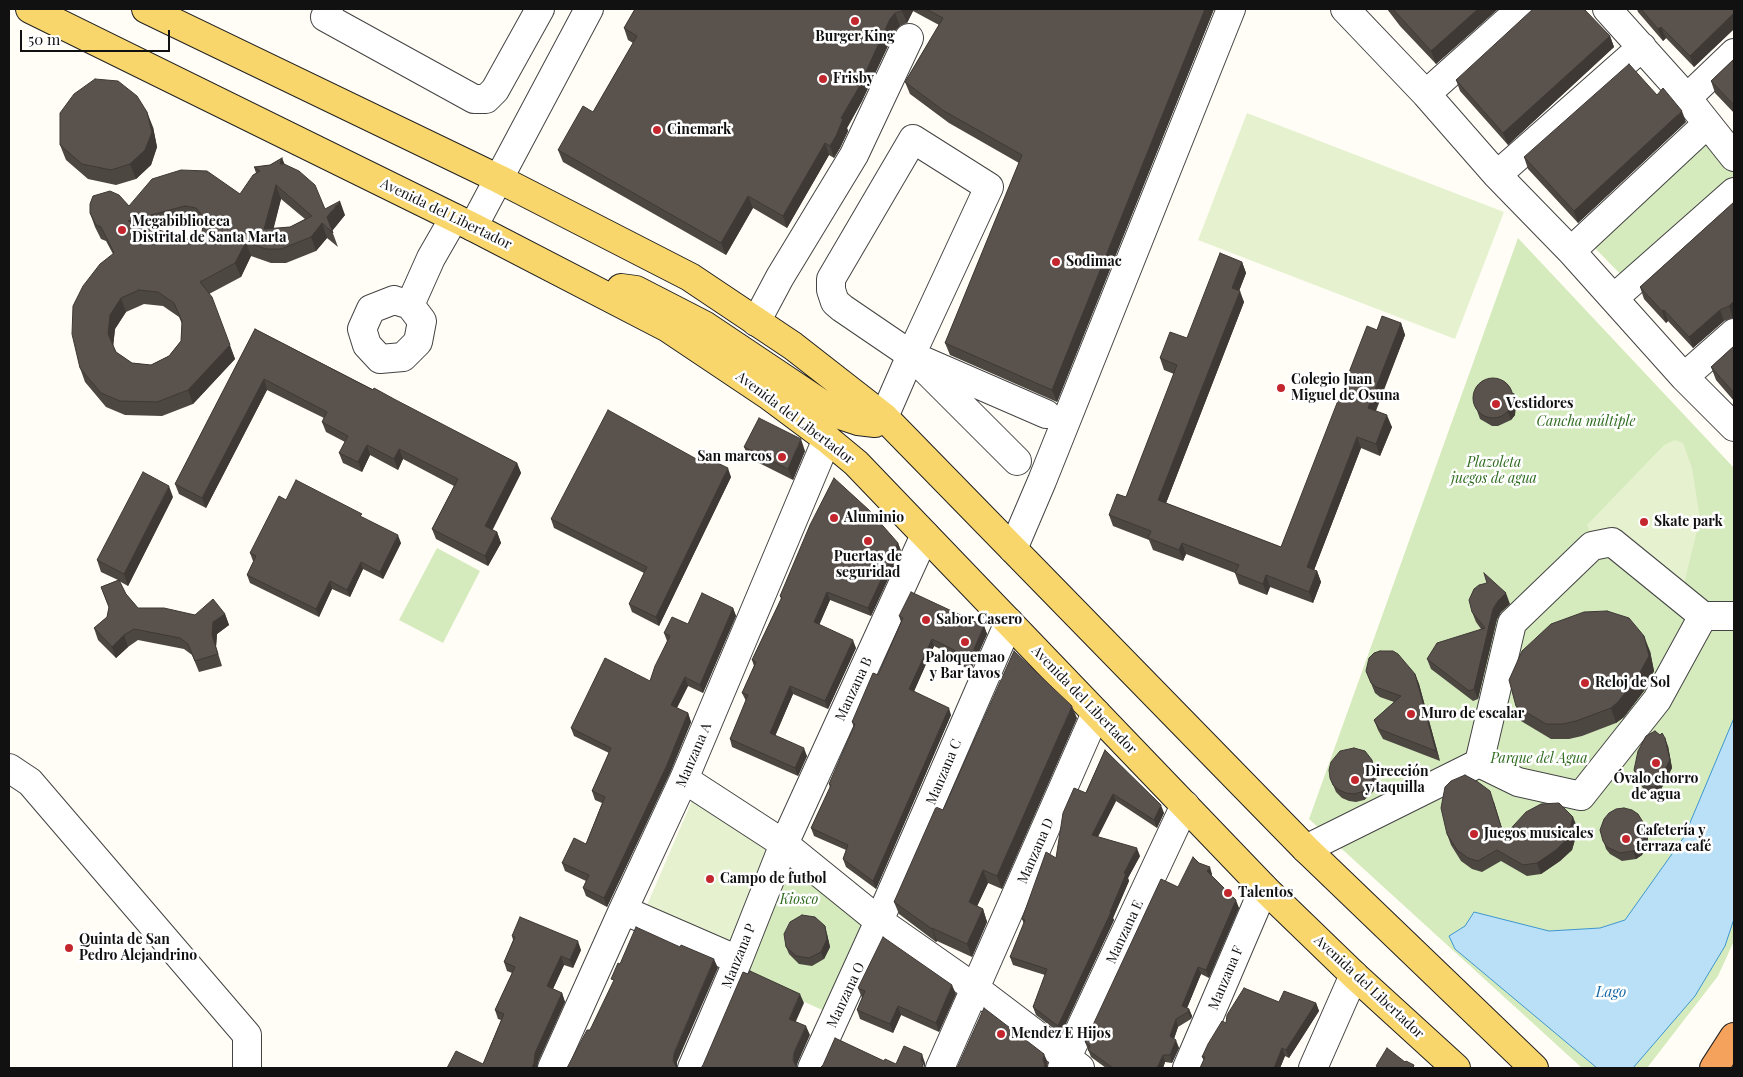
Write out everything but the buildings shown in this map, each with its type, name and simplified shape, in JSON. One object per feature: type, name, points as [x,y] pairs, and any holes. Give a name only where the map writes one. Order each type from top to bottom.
[{"type":"highway","points":[[1714,1068],[1734,1037]]},
{"type":"highway","points":[[1725,1068],[1734,1063]]},
{"type":"main road","name":"Avenida del Libertador","points":[[30,9],[463,222],[582,283],[668,328],[768,395],[856,463],[1264,888],[1446,1065]]},
{"type":"main road","points":[[146,9],[499,179],[690,277],[793,346],[884,417],[1306,849],[1534,1068]]},
{"type":"main road","points":[[582,283],[636,290],[704,325],[836,414],[875,423],[884,417]]},
{"type":"street","points":[[321,11],[474,99],[486,99],[495,90],[540,9]]},
{"type":"street","points":[[410,305],[431,258],[499,179],[590,9]]},
{"type":"street","points":[[1013,549],[1046,472],[1231,9]]},
{"type":"street","points":[[1345,9],[1426,94],[1497,175],[1571,251],[1684,377],[1734,427]]},
{"type":"street","points":[[1426,94],[1521,9]]},
{"type":"street","points":[[1614,11],[1642,48],[1687,98],[1734,157]]},
{"type":"street","points":[[756,322],[780,277],[854,154],[909,38]]},
{"type":"street","points":[[1497,175],[1642,48]]},
{"type":"street","points":[[1687,98],[1734,53]]},
{"type":"street","points":[[1571,251],[1706,124]]},
{"type":"street","points":[[884,417],[911,356],[988,187],[913,139],[831,279],[831,290],[835,302],[911,356],[1017,461]]},
{"type":"street","points":[[1614,298],[1734,192]]},
{"type":"street","points":[[1684,377],[1734,333]]},
{"type":"street","points":[[911,356],[1046,414]]},
{"type":"street","name":"Manzana A","points":[[552,1068],[684,780],[827,439]]},
{"type":"street","name":"Manzana B","points":[[784,844],[925,535]]},
{"type":"street","points":[[1479,763],[1512,623],[1592,546],[1612,542],[1703,616],[1734,616]]},
{"type":"street","points":[[1479,763],[1518,782],[1581,796],[1657,700],[1703,616]]},
{"type":"street","name":"Manzana C","points":[[879,922],[1009,622]]},
{"type":"street","name":"Manzana D","points":[[940,1068],[1096,713]]},
{"type":"street","points":[[1306,849],[1479,763]]},
{"type":"street","points":[[9,768],[30,782],[247,1035],[247,1068]]},
{"type":"street","points":[[684,780],[784,844],[879,922],[976,988],[1069,1065]]},
{"type":"street","name":"Manzana E","points":[[1069,1065],[1185,806]]},
{"type":"street","name":"Manzana P","points":[[692,1068],[738,960],[784,844]]},
{"type":"street","name":"Manzana F","points":[[1188,1068],[1264,888]]},
{"type":"street","points":[[623,910],[738,960]]},
{"type":"street","name":"Manzana O","points":[[812,1068],[879,922]]},
{"type":"street","points":[[1313,1068],[1354,975]]},
{"type":"green space","points":[[1247,113],[1504,212],[1455,339],[1198,240]]},
{"type":"green space","points":[[1703,137],[1734,169],[1734,177],[1627,281],[1592,245]]},
{"type":"green space","name":"Parque del Agua","points":[[1518,238],[1734,468],[1734,941],[1718,976],[1647,1068],[1582,1068],[1309,819]]},
{"type":"green space","name":"Skate park","points":[[1675,440],[1683,443],[1692,468],[1700,519],[1682,592],[1594,541],[1587,525],[1664,445]]},
{"type":"green space","points":[[437,548],[480,571],[443,643],[399,620]]},
{"type":"green space","name":"Campo de futbol","points":[[694,796],[776,845],[730,951],[644,912]]},
{"type":"green space","name":"Kiosco","points":[[789,860],[870,929],[829,1013],[740,973]]},
{"type":"water","name":"Lago","points":[[1734,718],[1734,919],[1725,946],[1695,996],[1633,1068],[1597,1068],[1455,949],[1449,936],[1465,926],[1474,912],[1549,931],[1600,928],[1625,920],[1684,837]]},
{"type":"place","name":"Burger King","points":[[855,21]]},
{"type":"place","name":"Frisby","points":[[823,79]]},
{"type":"place","name":"Cinemark","points":[[657,130]]},
{"type":"place","name":"Megabiblioteca Distrital de Santa Marta","points":[[122,230]]},
{"type":"place","name":"Sodimac","points":[[1056,262]]},
{"type":"place","name":"Colegio Juan Miguel de Osuna","points":[[1281,388]]},
{"type":"place","name":"Vestidores","points":[[1496,404]]},
{"type":"place","name":"San marcos","points":[[782,457]]},
{"type":"place","name":"Aluminio","points":[[834,518]]},
{"type":"place","name":"Skate park","points":[[1644,522]]},
{"type":"place","name":"Puertas de seguridad","points":[[868,541]]},
{"type":"place","name":"Sabor Casero","points":[[926,620]]},
{"type":"place","name":"Paloquemao y Bar tavos","points":[[965,642]]},
{"type":"place","name":"Reloj de Sol","points":[[1585,683]]},
{"type":"place","name":"Muro de escalar","points":[[1411,714]]},
{"type":"place","name":"Óvalo chorro de agua","points":[[1656,763]]},
{"type":"place","name":"Dirección y taquilla","points":[[1355,780]]},
{"type":"place","name":"Juegos musicales","points":[[1474,834]]},
{"type":"place","name":"Cafetería y terraza café","points":[[1626,839]]},
{"type":"place","name":"Campo de futbol","points":[[710,879]]},
{"type":"place","name":"Talentos","points":[[1228,893]]},
{"type":"place","name":"Quinta de San Pedro Alejandrino","points":[[69,948]]},
{"type":"place","name":"Mendez E Hijos","points":[[1001,1034]]},
{"type":"park label","name":"Cancha múltiple","points":[[1586,422]]},
{"type":"park label","name":"Plazoleta juegos de agua","points":[[1494,472]]}]
